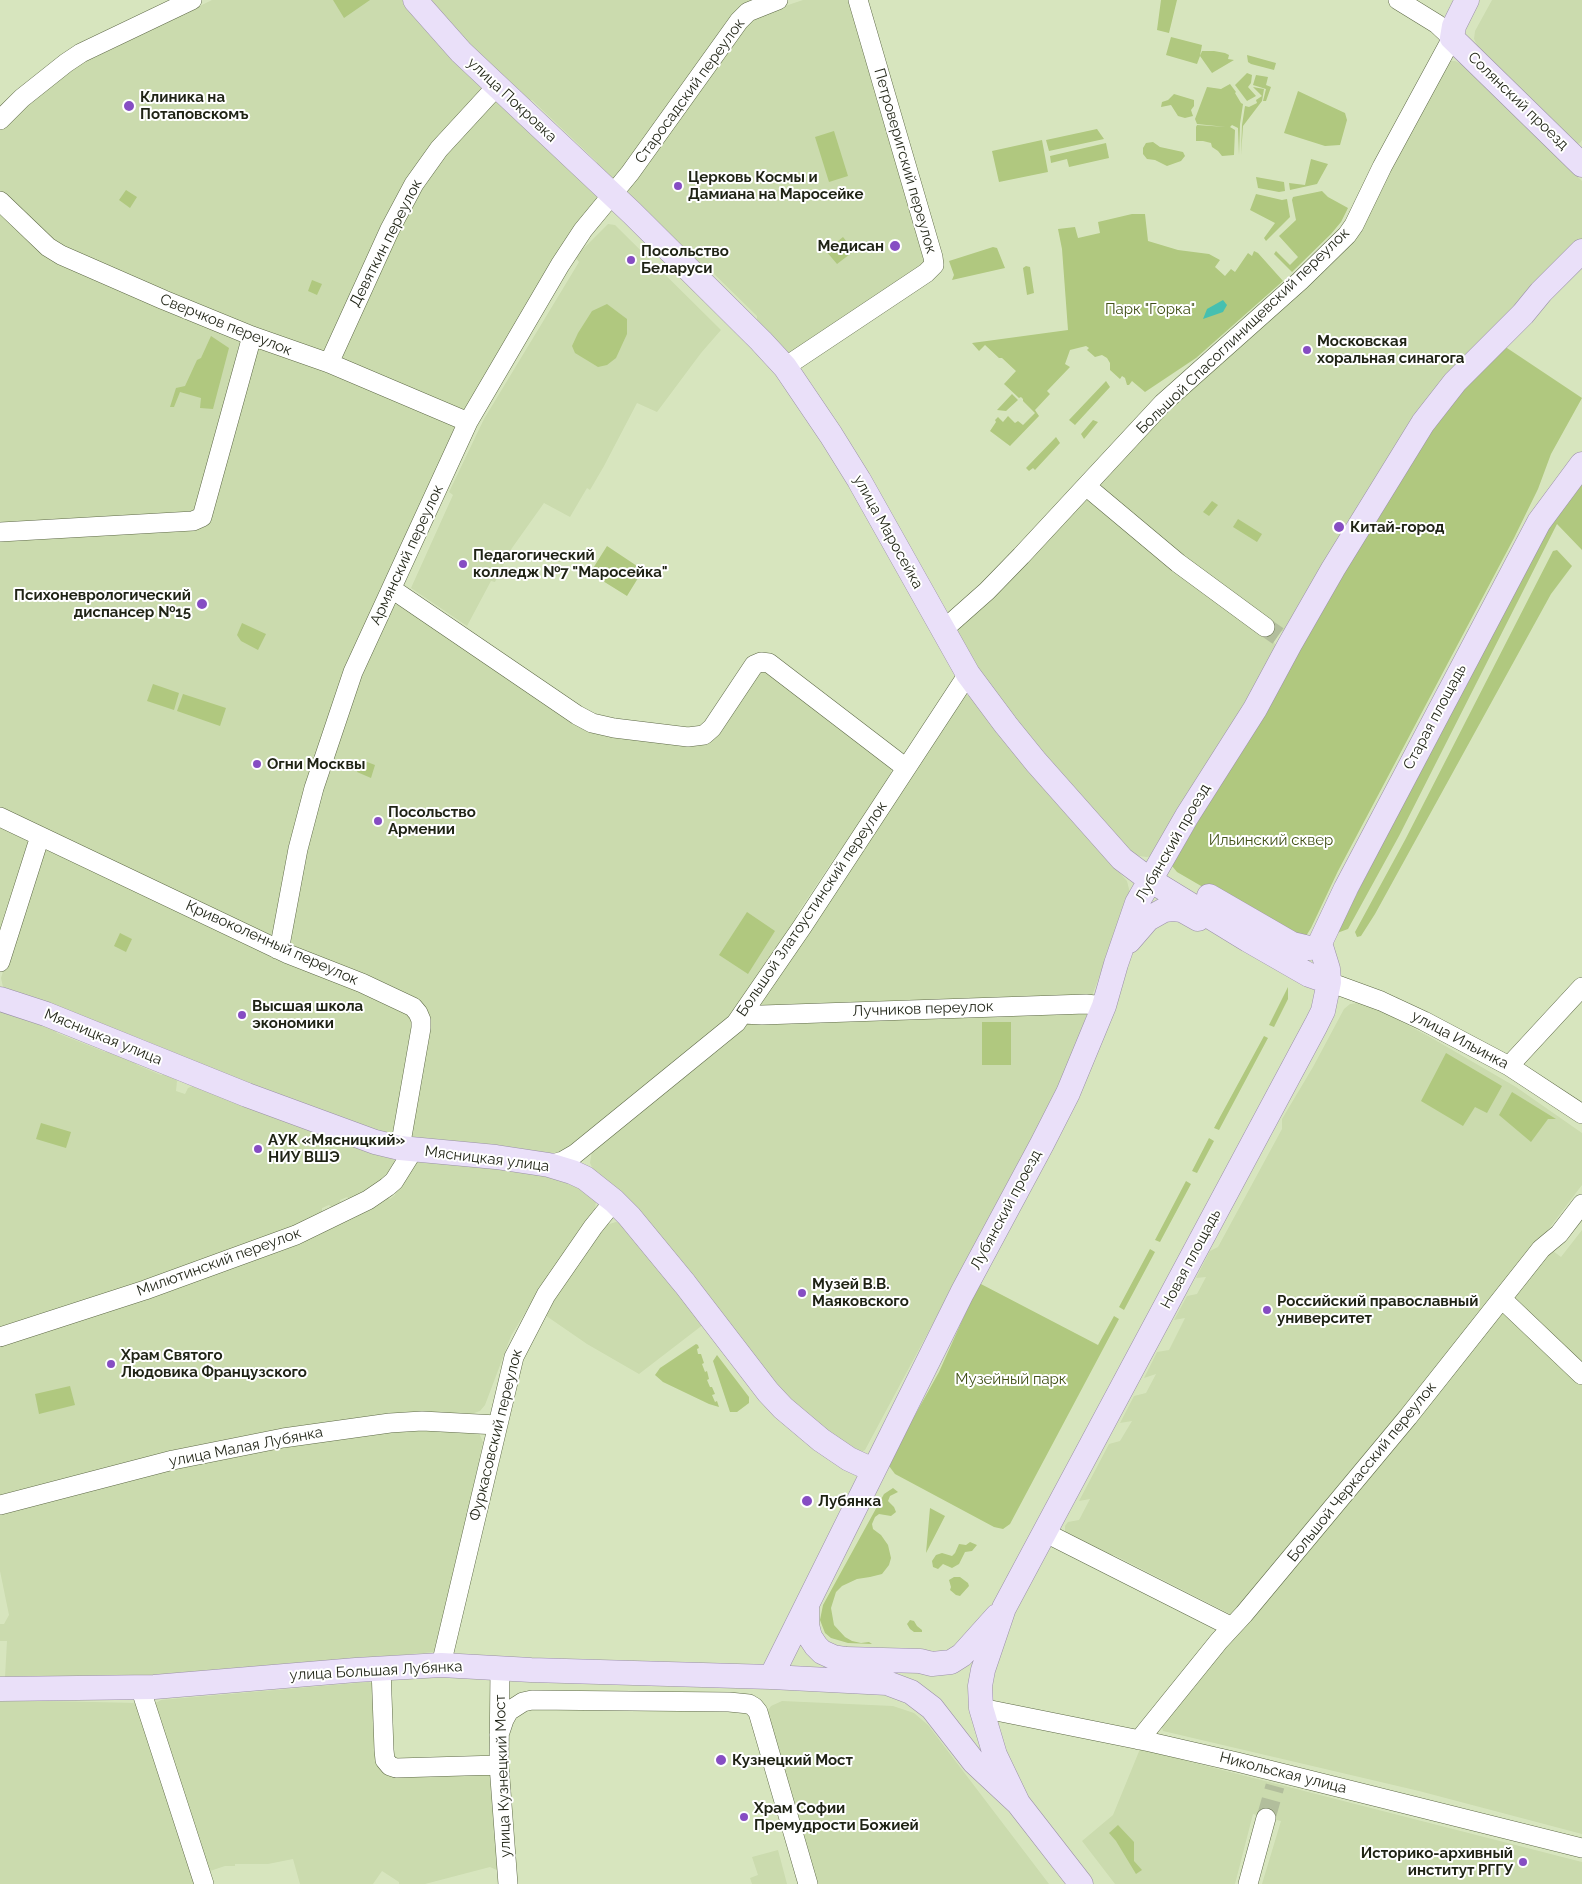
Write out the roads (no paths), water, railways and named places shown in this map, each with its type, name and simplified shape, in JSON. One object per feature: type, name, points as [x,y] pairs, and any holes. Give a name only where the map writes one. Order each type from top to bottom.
[{"type":"main road","name":"улица Покровка","points":[[415,0],[458,49],[612,195]]},
{"type":"main road","points":[[1452,38],[1454,26],[1467,0]]},
{"type":"main road","name":"Солянский проезд","points":[[1452,38],[1579,156]]},
{"type":"main road","name":"улица Маросейка","points":[[612,195],[748,328],[785,367],[859,480],[968,674],[1006,725],[1074,806],[1122,859],[1150,880],[1248,940]]},
{"type":"main road","name":"Лубянский проезд","points":[[761,1677],[807,1604],[962,1293],[1064,1101],[1104,1006],[1137,902],[1210,778],[1255,709],[1278,636],[1333,569],[1423,422],[1455,382],[1582,251]]},
{"type":"main road","name":"Старая площадь","points":[[1320,943],[1360,862],[1539,522],[1582,464]]},
{"type":"main road","points":[[1116,964],[1130,939],[1156,913],[1168,909],[1182,910],[1215,930],[1248,940],[1309,975],[1329,982],[1328,969],[1320,943],[1316,947],[1308,948],[1292,944],[1174,876],[1165,865],[1165,854]]},
{"type":"main road","name":"Новая площадь","points":[[1004,1608],[1316,1025],[1322,1011],[1329,982]]},
{"type":"main road","name":"Мясницкая улица","points":[[0,999],[46,1014],[265,1102],[375,1142],[407,1149],[496,1157],[549,1165],[585,1178],[614,1201],[629,1216],[685,1284],[768,1392],[821,1440],[849,1459],[873,1470]]},
{"type":"main road","points":[[807,1604],[807,1626],[810,1637],[822,1652],[833,1657],[846,1659],[920,1661],[932,1664],[945,1664],[956,1660],[1004,1608]]},
{"type":"main road","points":[[1004,1608],[983,1670],[980,1686],[981,1708],[995,1755],[1018,1803],[1081,1884]]},
{"type":"main road","name":"улица Большая Лубянка","points":[[0,1689],[140,1688],[441,1664],[887,1683],[911,1692],[932,1708],[974,1762],[1018,1803]]},
{"type":"street","points":[[0,120],[22,98],[66,63],[192,0]]},
{"type":"street","name":"Старосадский переулок","points":[[612,195],[660,132],[739,21],[748,12],[778,0]]},
{"type":"street","name":"Петроверигский переулок","points":[[785,367],[926,273],[934,265],[858,0]]},
{"type":"street","points":[[1398,0],[1437,24],[1452,38]]},
{"type":"street","name":"Большой Спасоглинищевский переулок","points":[[943,630],[987,591],[1163,403],[1295,286],[1347,235],[1354,226],[1382,167],[1452,38]]},
{"type":"street","name":"Девяткин переулок","points":[[329,363],[386,237],[414,184],[439,149],[497,86]]},
{"type":"street","name":"Армянский переулок","points":[[277,949],[281,940],[298,849],[314,788],[353,672],[468,422],[567,254],[591,220],[612,195]]},
{"type":"street","name":"Сверчков переулок","points":[[0,201],[48,247],[106,276],[252,336],[329,363],[468,422]]},
{"type":"street","points":[[0,532],[193,521],[202,517],[252,336]]},
{"type":"street","points":[[1086,486],[1178,563],[1278,636]]},
{"type":"street","points":[[392,589],[577,715],[592,723],[614,728],[688,736],[704,735],[712,728],[752,667],[761,662],[769,663],[906,768]]},
{"type":"street","name":"Большой Златоустинский переулок","points":[[549,1165],[569,1158],[596,1138],[730,1028],[743,1014],[968,674]]},
{"type":"street","name":"Кривоколенный переулок","points":[[0,817],[277,949],[413,1006],[421,1020],[421,1028],[407,1149]]},
{"type":"street","points":[[0,962],[40,836]]},
{"type":"street","name":"улица Ильинка","points":[[1329,982],[1392,1005],[1509,1066],[1582,1114]]},
{"type":"street","points":[[1509,1066],[1582,986]]},
{"type":"street","name":"Лучников переулок","points":[[743,1014],[1086,1004],[1104,1006]]},
{"type":"street","name":"Милютинский переулок","points":[[0,1336],[145,1290],[296,1235],[368,1200],[387,1188],[394,1181],[407,1149]]},
{"type":"street","name":"Фуркасовский переулок","points":[[441,1664],[511,1365],[518,1346],[546,1295],[593,1227],[614,1201]]},
{"type":"street","name":"Большой Черкасский переулок","points":[[1139,1740],[1219,1641],[1401,1425],[1546,1244],[1559,1234],[1582,1204]]},
{"type":"street","points":[[1502,1299],[1582,1375]]},
{"type":"street","name":"улица Малая Лубянка","points":[[0,1505],[173,1460],[283,1438],[390,1423],[422,1421],[497,1425]]},
{"type":"street","points":[[1044,1532],[1232,1627]]},
{"type":"street","points":[[381,1668],[384,1750],[385,1760],[390,1766],[396,1768],[500,1765]]},
{"type":"street","name":"улица Кузнецкий Мост","points":[[500,1668],[500,1765],[508,1884]]},
{"type":"street","points":[[140,1688],[204,1884]]},
{"type":"street","points":[[499,1735],[509,1712],[523,1702],[532,1700],[729,1702],[749,1704],[758,1712],[808,1884]]},
{"type":"street","name":"Никольская улица","points":[[981,1708],[1139,1740],[1277,1779],[1582,1848]]},
{"type":"street","points":[[1248,1884],[1266,1818]]},
{"type":"water","points":[[1223,300],[1227,305],[1223,312],[1203,319],[1207,309]]},
{"type":"tunnel","points":[[1265,627],[1278,636]]},
{"type":"tunnel","points":[[1266,1818],[1275,1786]]},
{"type":"place","name":"Клиника на Потаповскомъ","points":[[129,106]]},
{"type":"place","name":"Церковь Космы и Дамиана на Маросейке","points":[[678,186]]},
{"type":"place","name":"Медисан","points":[[895,246]]},
{"type":"place","name":"Посольство Беларуси","points":[[631,260]]},
{"type":"place","name":"Московская хоральная синагога","points":[[1307,350]]},
{"type":"place","name":"Китай-город","points":[[1339,527]]},
{"type":"place","name":"Педагогический колледж №7 \"Маросейка\"","points":[[463,564]]},
{"type":"place","name":"Психоневрологический диспансер №15","points":[[202,604]]},
{"type":"place","name":"Огни Москвы","points":[[257,764]]},
{"type":"place","name":"Посольство Армении","points":[[378,821]]},
{"type":"place","name":"Высшая школа экономики","points":[[242,1015]]},
{"type":"place","name":"АУК «Мясницкий» НИУ ВШЭ","points":[[258,1149]]},
{"type":"place","name":"Музей В.В. Маяковского","points":[[802,1293]]},
{"type":"place","name":"Российский православный университет","points":[[1267,1310]]},
{"type":"place","name":"Храм Святого Людовика Французского","points":[[111,1364]]},
{"type":"place","name":"Лубянка","points":[[807,1501]]},
{"type":"place","name":"Кузнецкий Мост","points":[[721,1760]]},
{"type":"place","name":"Храм Софии Премудрости Божией","points":[[744,1817]]},
{"type":"place","name":"Историко-архивный институт РГГУ","points":[[1523,1862]]},
{"type":"park label","name":"Парк \"Горка\"","points":[[1150,309]]},
{"type":"park label","name":"Ильинский сквер","points":[[1271,840]]},
{"type":"park label","name":"Музейный парк","points":[[1011,1379]]}]
